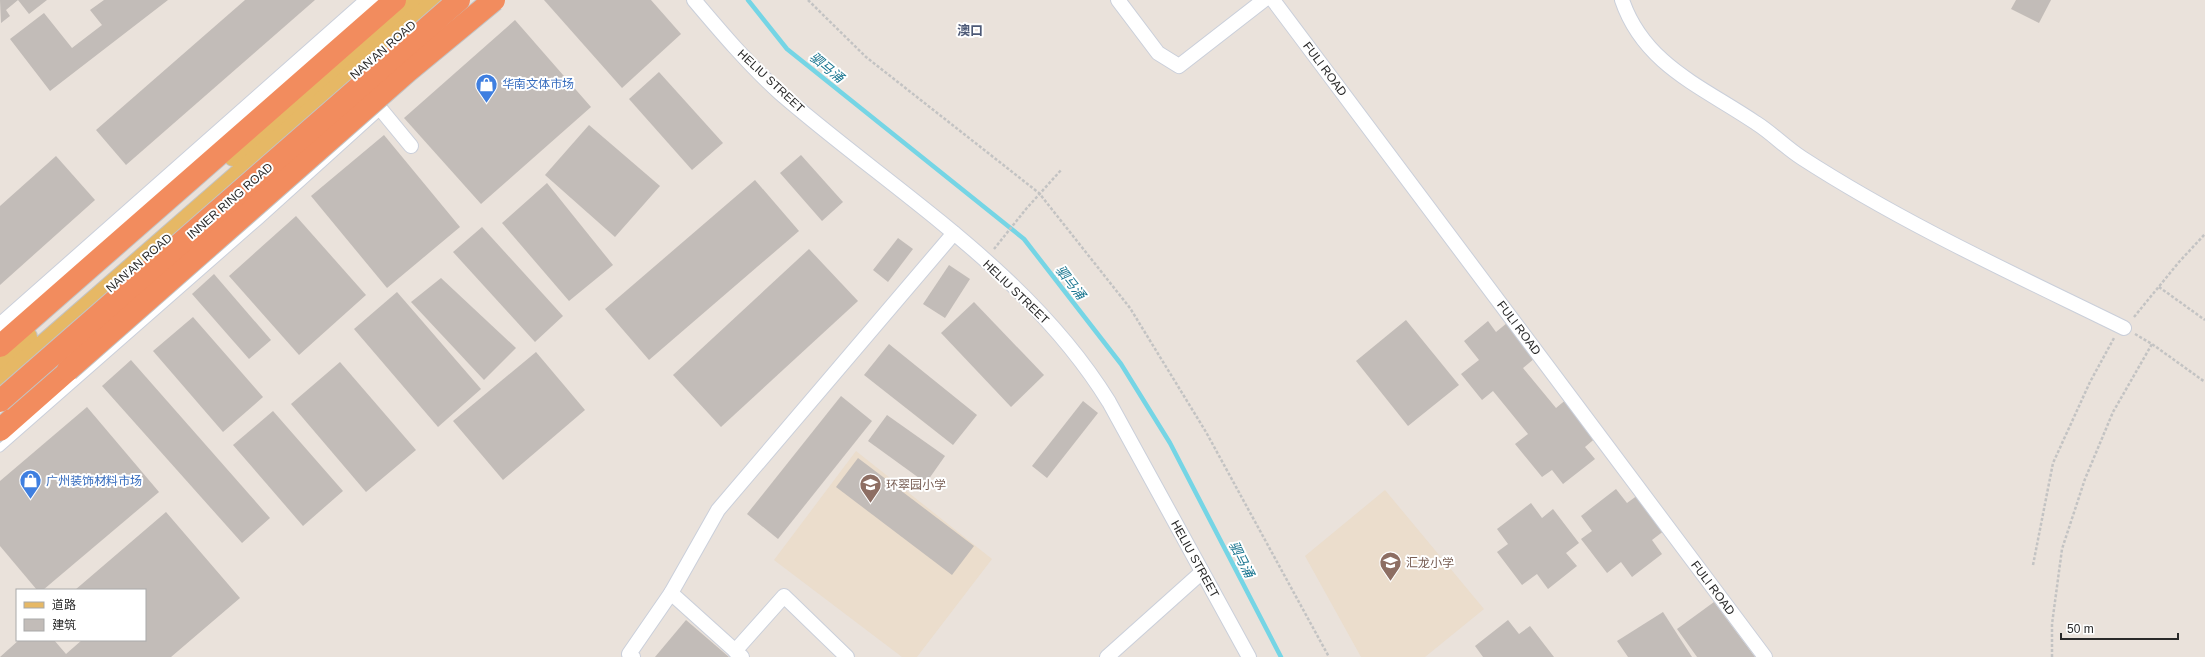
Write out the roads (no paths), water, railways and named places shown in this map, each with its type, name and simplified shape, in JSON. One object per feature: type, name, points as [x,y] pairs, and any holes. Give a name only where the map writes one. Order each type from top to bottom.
[{"type":"highway","points":[[0,346],[395,0]]},
{"type":"highway","name":"INNER RING ROAD","points":[[0,401],[459,0]]},
{"type":"highway","points":[[0,430],[408,72],[494,0]]},
{"type":"main road","points":[[0,328],[372,0]]},
{"type":"main road","name":"NAN'AN ROAD","points":[[0,359],[413,0]]},
{"type":"main road","name":"NAN'AN ROAD","points":[[0,384],[440,0]]},
{"type":"main road","points":[[0,413],[364,89],[467,0]]},
{"type":"main road","points":[[168,238],[215,223]]},
{"type":"street","name":"HELIU STREET","points":[[694,0],[749,63],[780,92],[954,233],[985,261],[1043,317],[1090,371],[1249,657]]},
{"type":"street","points":[[1118,0],[1158,53],[1179,66],[1264,0]]},
{"type":"street","name":"FULI ROAD","points":[[1273,0],[1765,657]]},
{"type":"street","points":[[1622,0],[1639,37],[1668,66],[1774,134],[1801,157],[1931,232],[2124,328]]},
{"type":"street","points":[[364,89],[411,146]]},
{"type":"street","points":[[633,657],[629,654],[671,593],[718,510],[954,233]]},
{"type":"street","points":[[1107,657],[1202,572]]},
{"type":"street","points":[[671,593],[739,654],[784,596],[847,657]]},
{"type":"lane","points":[[0,448],[259,221],[382,110]]},
{"type":"waterway","name":"驷马涌","points":[[748,0],[787,49],[1024,239],[1121,364],[1170,443],[1281,657]]},
{"type":"place","name":"华南文体市场","points":[[486,104]]},
{"type":"place","name":"广州装饰材料市场","points":[[31,500]]},
{"type":"place","name":"环翠园小学","points":[[870,504]]},
{"type":"place","name":"汇龙小学","points":[[1391,582]]},
{"type":"district","name":"澳口","points":[[970,30]]}]
